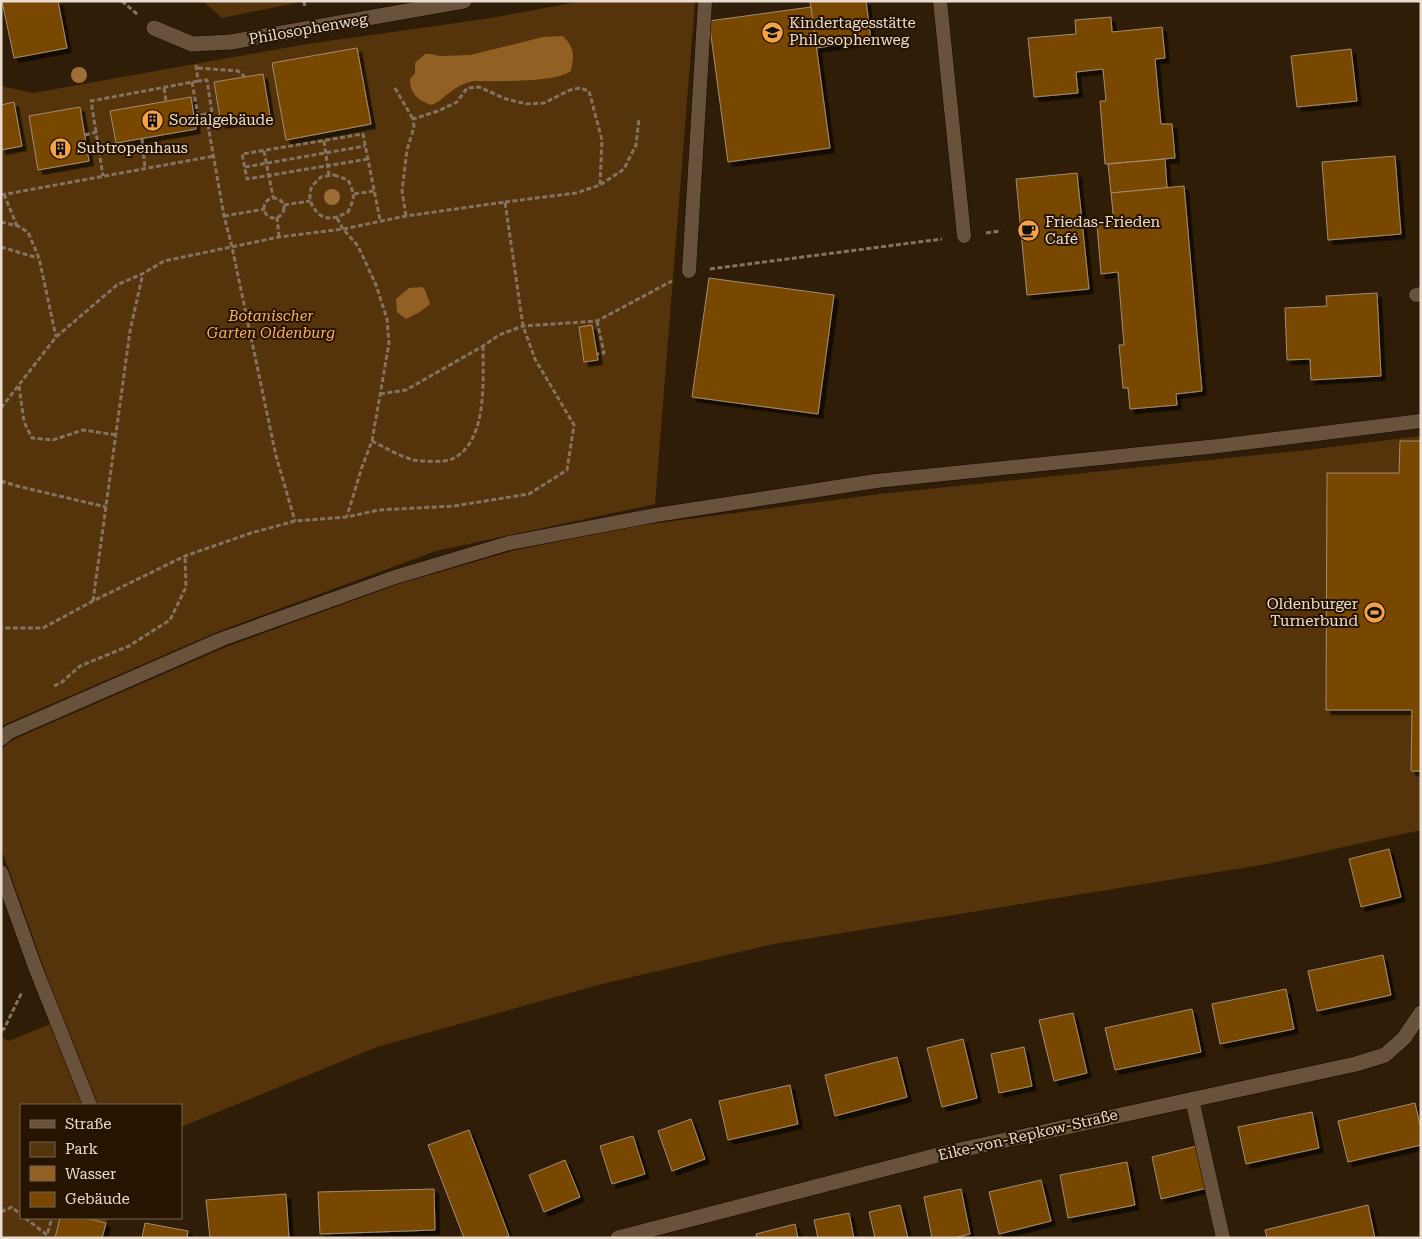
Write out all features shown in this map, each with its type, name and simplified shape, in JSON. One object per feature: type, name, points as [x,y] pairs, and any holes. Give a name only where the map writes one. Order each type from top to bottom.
[{"type":"street","name":"Philosophenweg","points":[[154,28],[192,44],[231,42],[464,1]]},
{"type":"street","name":"Eike-von-Repkow-Straße","points":[[618,1238],[946,1153],[1356,1064],[1385,1055],[1404,1038],[1421,1013]]},
{"type":"lane","points":[[689,271],[705,1]]},
{"type":"lane","points":[[940,1],[964,236]]},
{"type":"lane","points":[[1,739],[9,732],[222,639],[395,577],[508,544],[656,515],[876,481],[1218,446],[1421,421]]},
{"type":"lane","points":[[1,872],[35,967],[90,1104]]},
{"type":"lane","points":[[1192,1099],[1224,1238]]},
{"type":"path","points":[[192,44],[198,81]]},
{"type":"path","points":[[196,68],[238,71],[245,76]]},
{"type":"path","points":[[103,176],[91,101],[192,82],[207,80],[212,113],[198,116],[192,82]]},
{"type":"path","points":[[413,119],[438,111],[457,102],[467,88],[478,87],[506,100],[527,104],[544,103],[570,90],[580,88],[589,92],[602,140],[600,185]]},
{"type":"path","points":[[164,88],[166,102]]},
{"type":"path","points":[[395,88],[413,119],[414,127],[407,150],[402,191],[406,216]]},
{"type":"path","points":[[206,114],[224,216],[276,456],[295,521]]},
{"type":"path","points":[[1,408],[56,337],[117,285],[144,273],[164,261],[279,237],[343,229],[380,220],[576,193],[600,185],[624,169],[636,145],[639,119]]},
{"type":"path","points":[[85,135],[96,132]]},
{"type":"path","points":[[368,159],[248,179],[242,154],[363,134],[365,146],[368,159],[380,220]]},
{"type":"path","points":[[142,139],[145,168]]},
{"type":"path","points":[[324,141],[329,176]]},
{"type":"path","points":[[245,167],[365,146]]},
{"type":"path","points":[[264,151],[273,197]]},
{"type":"path","points":[[18,226],[3,194],[214,156]]},
{"type":"path","points":[[334,175],[348,180],[354,194],[348,212],[336,218],[325,218],[316,212],[310,201],[311,188],[321,177],[329,176],[334,175]]},
{"type":"path","points":[[354,194],[374,191]]},
{"type":"path","points":[[273,197],[282,201],[284,206],[282,214],[276,218],[268,215],[265,209],[265,203],[273,197]]},
{"type":"path","points":[[284,206],[310,201]]},
{"type":"path","points":[[1,628],[43,628],[185,556],[251,533],[295,521],[346,517],[379,510],[454,506],[528,494],[567,470],[574,425],[535,359],[523,326],[505,202]]},
{"type":"path","points":[[224,216],[265,209]]},
{"type":"path","points":[[276,218],[279,237]]},
{"type":"path","points":[[336,218],[358,246],[376,285],[387,319],[389,343],[372,442],[346,517]]},
{"type":"path","points":[[1,222],[18,226],[28,232],[39,258],[56,337]]},
{"type":"path","points":[[380,394],[406,390],[500,335],[523,326],[597,321],[689,271],[1001,231]]},
{"type":"path","points":[[1,247],[39,258]]},
{"type":"path","points":[[93,601],[130,331],[144,273]]},
{"type":"path","points":[[597,321],[604,353],[597,354]]},
{"type":"path","points":[[372,442],[413,460],[434,461],[451,459],[466,449],[475,432],[483,398],[483,346]]},
{"type":"path","points":[[19,386],[24,422],[32,438],[53,440],[83,430],[117,435]]},
{"type":"path","points":[[1,481],[106,507]]},
{"type":"path","points":[[53,687],[62,682],[80,666],[129,646],[170,620],[186,587],[185,556]]},
{"type":"path","points":[[1,1030],[4,1029],[35,967]]},
{"type":"path","points":[[1,1212],[12,1207],[20,1214]]},
{"type":"path","points":[[26,1219],[47,1235],[52,1219]]},
{"type":"green space","points":[[203,1],[296,1],[296,3],[222,18]]},
{"type":"green space","name":"Botanischer Garten Oldenburg","points":[[583,1],[695,1],[655,504],[436,551],[217,632],[1,726],[1,86],[33,93],[307,44],[485,19]]},
{"type":"green space","points":[[1421,436],[1421,830],[1267,864],[774,944],[602,984],[377,1047],[182,1127],[182,1104],[20,1104],[20,1219],[108,1219],[103,1238],[1,1238],[1,1024],[4,1029],[2,1037],[9,1041],[62,1019],[1,848],[1,750],[10,741],[226,647],[398,584],[516,550],[643,525],[880,494],[1307,450]]},
{"type":"water","points":[[563,36],[572,48],[573,56],[571,71],[563,75],[552,78],[524,80],[473,81],[457,87],[431,105],[419,99],[411,89],[410,79],[415,74],[415,63],[425,54],[440,56],[470,55],[543,37]]},
{"type":"water","points":[[422,287],[430,304],[406,319],[397,312],[396,299],[409,288]]},
{"type":"building","points":[[2,1],[58,1],[67,48],[14,58]]},
{"type":"building","points":[[810,1],[866,1],[871,40],[816,48]]},
{"type":"building","points":[[811,7],[830,148],[728,162],[709,21]]},
{"type":"building","points":[[1111,17],[1112,32],[1162,27],[1165,58],[1155,59],[1161,124],[1172,124],[1175,158],[1105,164],[1100,101],[1106,101],[1103,69],[1076,72],[1078,93],[1034,97],[1028,38],[1076,34],[1075,20]]},
{"type":"building","points":[[357,48],[371,124],[286,140],[272,63]]},
{"type":"building","points":[[1351,49],[1357,101],[1297,107],[1291,56]]},
{"type":"building","points":[[263,74],[270,116],[221,124],[214,82]]},
{"type":"building","name":"Sozialgebäude","points":[[191,97],[196,129],[116,143],[110,111]]},
{"type":"building","points":[[14,102],[22,146],[1,150],[1,105]]},
{"type":"building","name":"Subtropenhaus","points":[[80,107],[89,161],[38,170],[29,116]]},
{"type":"building","points":[[1395,156],[1401,234],[1328,240],[1322,162]]},
{"type":"building","points":[[1165,159],[1167,188],[1111,193],[1108,164]]},
{"type":"building","points":[[1077,173],[1089,289],[1027,295],[1016,179]]},
{"type":"building","points":[[1184,186],[1202,391],[1176,394],[1177,405],[1130,409],[1128,388],[1123,388],[1119,345],[1124,345],[1118,272],[1101,274],[1097,225],[1114,223],[1111,193]]},
{"type":"building","points":[[709,278],[834,295],[818,414],[692,397]]},
{"type":"building","points":[[1377,293],[1381,376],[1311,380],[1310,359],[1287,360],[1285,308],[1327,306],[1326,296]]},
{"type":"building","points":[[592,325],[598,360],[584,362],[579,327]]},
{"type":"building","name":"Oldenburger Turnerbund","points":[[1400,441],[1421,441],[1421,771],[1411,771],[1412,710],[1326,710],[1327,473],[1399,473]]},
{"type":"building","points":[[1389,849],[1401,897],[1361,907],[1349,859]]},
{"type":"building","points":[[1383,955],[1391,995],[1317,1011],[1308,971]]},
{"type":"building","points":[[1286,989],[1294,1029],[1220,1044],[1212,1004]]},
{"type":"building","points":[[1192,1009],[1201,1052],[1115,1070],[1105,1028]]},
{"type":"building","points":[[1073,1013],[1087,1073],[1054,1081],[1039,1020]]},
{"type":"building","points":[[963,1039],[977,1098],[942,1107],[927,1048]]},
{"type":"building","points":[[1024,1047],[1032,1086],[999,1093],[991,1054]]},
{"type":"building","points":[[897,1057],[907,1097],[835,1116],[825,1075]]},
{"type":"building","points":[[790,1085],[798,1124],[728,1140],[719,1101]]},
{"type":"building","points":[[1415,1103],[1421,1129],[1421,1145],[1348,1162],[1338,1121]]},
{"type":"building","points":[[1312,1112],[1319,1148],[1246,1164],[1238,1127]]},
{"type":"building","points":[[691,1119],[705,1159],[672,1171],[658,1131]]},
{"type":"building","points":[[469,1130],[509,1236],[503,1238],[464,1238],[428,1145]]},
{"type":"building","points":[[633,1136],[645,1174],[612,1184],[600,1146]]},
{"type":"building","points":[[1197,1146],[1207,1188],[1161,1199],[1152,1157]]},
{"type":"building","points":[[565,1160],[580,1197],[544,1212],[529,1175]]},
{"type":"building","points":[[1127,1162],[1135,1205],[1068,1218],[1060,1175]]},
{"type":"building","points":[[1041,1180],[1051,1221],[999,1234],[989,1192]]},
{"type":"building","points":[[434,1189],[435,1230],[320,1234],[318,1192]]},
{"type":"building","points":[[961,1189],[970,1234],[953,1238],[932,1238],[924,1197]]},
{"type":"building","points":[[286,1194],[289,1238],[210,1238],[206,1200]]},
{"type":"building","points":[[900,1205],[908,1238],[875,1238],[869,1212]]},
{"type":"building","points":[[1368,1205],[1375,1238],[1267,1238],[1265,1230]]},
{"type":"building","points":[[849,1213],[854,1238],[818,1238],[814,1220]]},
{"type":"building","points":[[60,1219],[90,1219],[106,1223],[102,1238],[55,1238]]},
{"type":"building","points":[[145,1223],[188,1231],[187,1238],[142,1238]]},
{"type":"building","points":[[795,1224],[798,1238],[757,1238],[756,1234]]},
{"type":"place","name":"Kindertagesstätte Philosophenweg","points":[[773,32]]},
{"type":"place","name":"Sozialgebäude","points":[[153,120]]},
{"type":"place","name":"Subtropenhaus","points":[[61,148]]},
{"type":"place","name":"Friedas-Frieden Café","points":[[1029,231]]},
{"type":"place","name":"Oldenburger Turnerbund","points":[[1374,613]]}]
